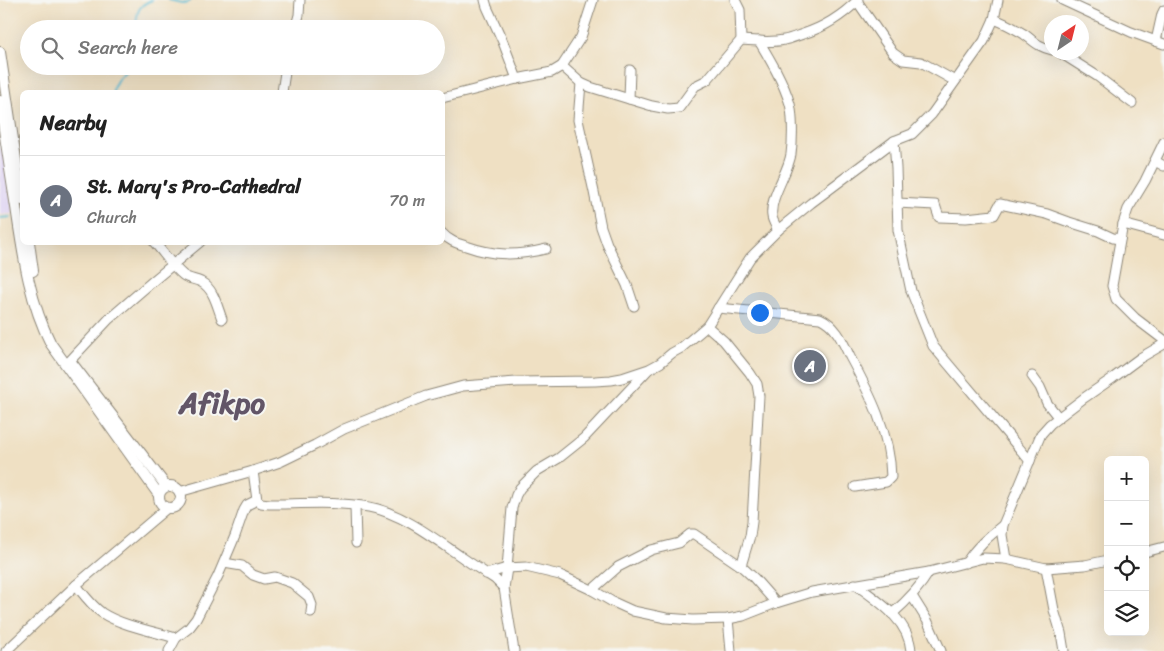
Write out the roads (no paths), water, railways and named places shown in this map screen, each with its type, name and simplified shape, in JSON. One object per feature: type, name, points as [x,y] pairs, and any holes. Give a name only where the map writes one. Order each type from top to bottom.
[{"type":"main road","points":[[0,52],[20,187]]},
{"type":"main road","points":[[0,100],[20,240]]},
{"type":"main road","points":[[21,245],[34,304],[50,344],[68,363],[166,486],[173,487],[179,492],[180,499],[175,506],[167,508],[160,502],[159,495],[68,363],[47,326],[34,277],[29,245]]},
{"type":"main road","points":[[159,495],[162,488],[166,486]]},
{"type":"street","points":[[298,20],[300,0]]},
{"type":"street","points":[[485,0],[517,79]]},
{"type":"street","points":[[445,97],[552,72],[562,66],[581,37],[593,0]]},
{"type":"street","points":[[562,66],[581,83],[590,87],[652,106],[668,109],[679,108],[695,86],[707,80],[741,40],[740,10],[734,0]]},
{"type":"street","points":[[741,40],[786,40],[811,32],[840,17],[858,0],[893,53],[903,60],[921,62],[955,81]]},
{"type":"street","points":[[179,492],[280,462],[344,428],[426,396],[463,386],[615,379],[649,369],[660,363],[707,326],[750,258],[778,230],[810,203],[894,141],[912,134],[932,114],[984,40],[994,19],[998,0]]},
{"type":"street","points":[[1062,0],[1123,28],[1160,42],[1164,10]]},
{"type":"street","points":[[994,19],[1007,24],[1024,34],[1038,46],[1044,48]]},
{"type":"street","points":[[759,41],[777,72],[790,104],[791,156],[772,209],[772,217],[778,230]]},
{"type":"street","points":[[1072,60],[1097,76],[1132,103]]},
{"type":"street","points":[[628,99],[630,70]]},
{"type":"street","points":[[282,90],[285,75]]},
{"type":"street","points":[[581,83],[578,120],[601,227],[627,285],[634,306]]},
{"type":"street","points":[[894,141],[898,230],[911,291],[933,346],[1030,461]]},
{"type":"street","points":[[1164,142],[1145,181],[1128,208],[1123,224],[1112,286],[1116,299],[1135,318],[1164,340]]},
{"type":"street","points":[[1155,161],[1164,166]]},
{"type":"street","points":[[898,203],[935,205],[939,217],[966,218],[994,215],[1000,204],[1047,214],[1120,239]]},
{"type":"street","points":[[1123,224],[1164,235]]},
{"type":"street","points":[[445,236],[456,243],[480,251],[505,255],[530,253],[546,249]]},
{"type":"street","points":[[157,245],[186,277],[204,284],[210,290],[222,319]]},
{"type":"street","points":[[68,363],[109,319],[196,245]]},
{"type":"street","points":[[718,308],[820,318],[837,331],[862,378],[878,414],[886,441],[891,469],[891,477],[886,482],[856,487]]},
{"type":"street","points":[[707,326],[724,341],[750,373],[757,384],[760,396],[752,522],[741,566]]},
{"type":"street","points":[[1006,559],[1002,535],[1003,525],[1041,434],[1050,424],[1140,358],[1164,344]]},
{"type":"street","points":[[514,651],[504,588],[512,508],[520,488],[537,471],[559,458],[584,438],[649,369]]},
{"type":"street","points":[[1032,376],[1058,418]]},
{"type":"street","points":[[615,379],[625,384],[628,392]]},
{"type":"street","points":[[253,471],[257,500]]},
{"type":"street","points":[[169,651],[176,638],[189,628],[196,619],[224,563],[244,510],[247,505],[257,500],[269,504],[324,504],[369,507],[380,510],[398,517],[423,531],[495,579],[504,588]]},
{"type":"street","points":[[355,506],[356,543]]},
{"type":"street","points":[[12,649],[76,585],[167,508]]},
{"type":"street","points":[[966,563],[974,550],[1003,525]]},
{"type":"street","points":[[592,590],[618,567],[651,550],[679,543],[690,534],[694,534],[741,566],[776,603]]},
{"type":"street","points":[[1149,551],[1164,547]]},
{"type":"street","points":[[486,574],[507,568],[526,567],[560,575],[633,611],[666,618],[693,620],[743,616],[812,592],[929,572],[983,558],[1017,560],[1046,568],[1085,565],[1104,561]]},
{"type":"street","points":[[224,563],[242,566],[253,575],[264,579],[275,577],[292,583],[309,597],[312,612]]},
{"type":"street","points":[[1046,568],[1064,651]]},
{"type":"street","points":[[892,614],[912,596],[929,572]]},
{"type":"street","points":[[855,584],[897,618],[909,639],[911,651]]},
{"type":"street","points":[[76,585],[94,606],[115,620],[176,638]]},
{"type":"street","points":[[912,596],[927,620],[941,651]]},
{"type":"street","points":[[728,618],[730,651]]},
{"type":"waterway","points":[[137,20],[140,8],[152,0]]},
{"type":"waterway","points":[[169,0],[182,3],[191,0]]},
{"type":"waterway","points":[[113,90],[122,75]]},
{"type":"waterway","points":[[0,218],[11,217]]},
{"type":"place","name":"St. Mary's Pro-Cathedral","points":[[810,366]]},
{"type":"district","name":"Afikpo","points":[[222,403]]}]
